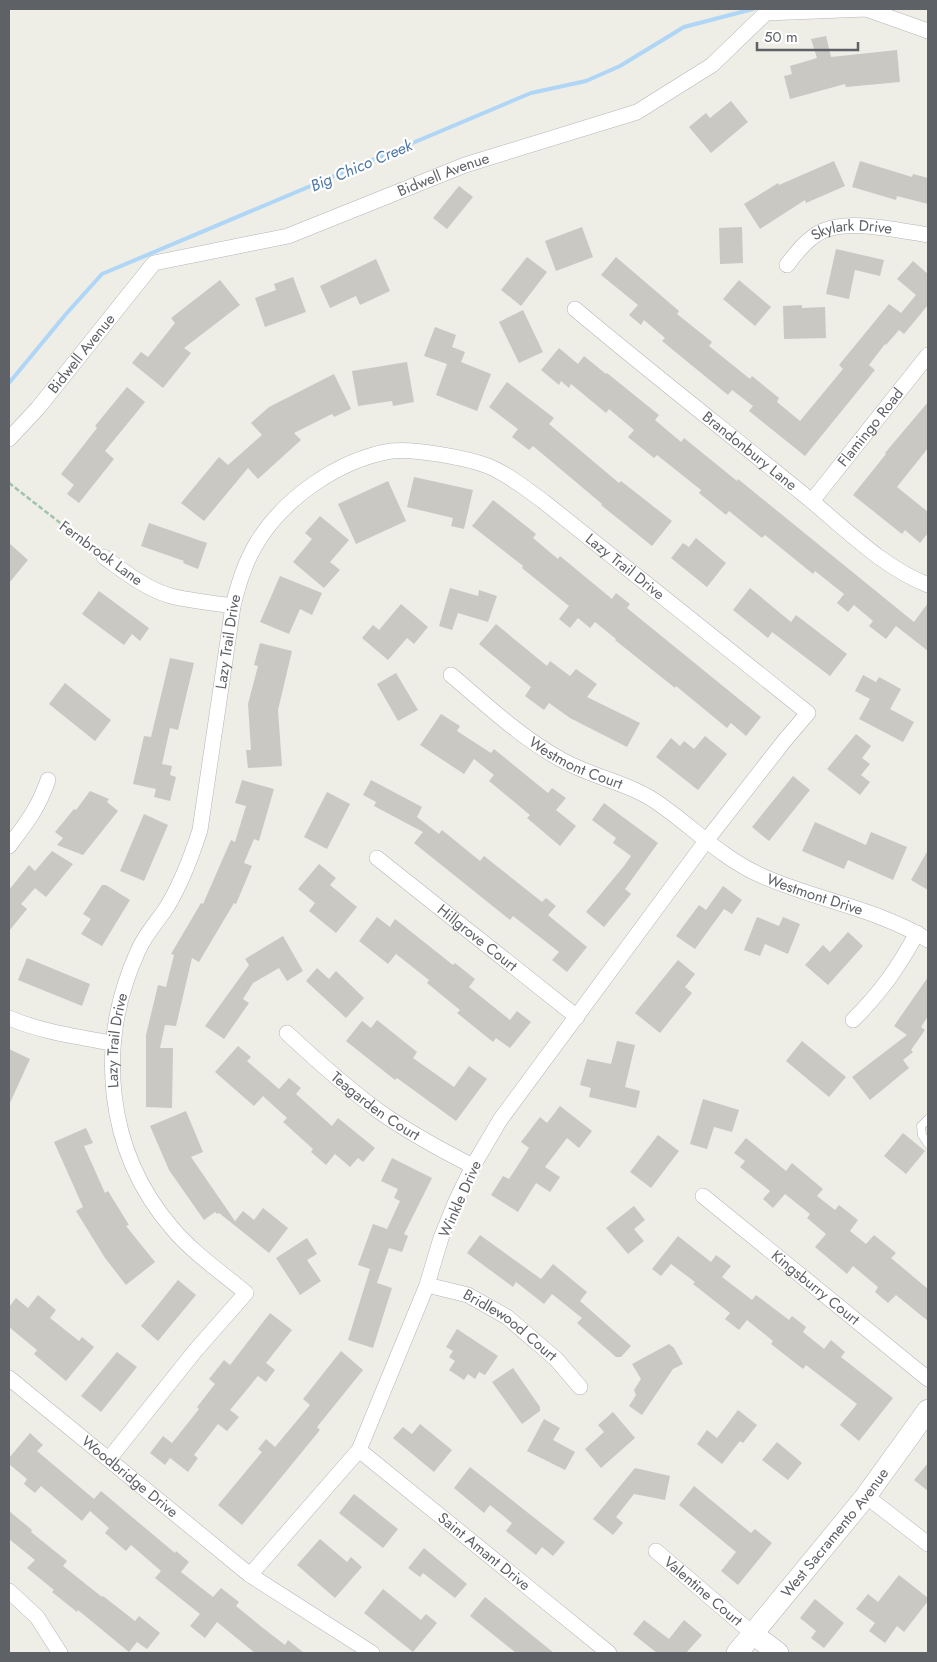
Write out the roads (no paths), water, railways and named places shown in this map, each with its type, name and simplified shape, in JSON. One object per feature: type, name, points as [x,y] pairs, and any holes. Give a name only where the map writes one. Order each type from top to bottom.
[{"type":"street","name":"Bidwell Avenue","points":[[9,439],[38,408],[154,262],[288,236],[465,165],[637,112],[712,65],[766,13],[866,9],[928,31]]},
{"type":"street","name":"Skylark Drive","points":[[787,265],[800,248],[814,235],[830,227],[846,225],[866,226],[928,235]]},
{"type":"street","name":"Brandonbury Lane","points":[[575,309],[812,501],[863,545],[890,565],[928,585]]},
{"type":"street","name":"Flamingo Road","points":[[812,501],[928,355]]},
{"type":"street","name":"Lazy Trail Drive","points":[[109,1459],[195,1351],[246,1293],[189,1246],[171,1228],[151,1200],[134,1168],[121,1135],[114,1101],[111,1072],[112,1043],[119,1005],[128,974],[139,948],[177,889],[191,858],[200,830],[233,606],[240,578],[255,545],[275,519],[298,496],[328,474],[360,459],[393,451],[427,453],[489,466],[515,481],[549,506],[808,713],[784,740],[706,841]]},
{"type":"street","name":"Fernbrook Lane","points":[[104,557],[151,588],[172,596],[233,606]]},
{"type":"street","name":"Westmont Court","points":[[451,675],[540,747],[563,761],[633,789],[655,801],[706,841]]},
{"type":"street","points":[[9,846],[35,812],[48,780]]},
{"type":"street","name":"Westmont Drive","points":[[706,841],[739,865],[761,876],[890,920],[923,937]]},
{"type":"street","name":"Winkle Drive","points":[[250,1575],[359,1450],[427,1285],[444,1231],[472,1166],[506,1112],[706,841]]},
{"type":"street","name":"Hillgrove Court","points":[[378,858],[577,1017]]},
{"type":"street","points":[[853,1020],[884,987],[900,964],[923,937]]},
{"type":"street","points":[[9,1018],[23,1024],[47,1030],[112,1043]]},
{"type":"street","name":"Teagarden Court","points":[[287,1033],[345,1085],[380,1112],[413,1134],[472,1166]]},
{"type":"street","name":"Kingsburry Court","points":[[703,1196],[928,1379]]},
{"type":"street","name":"Bridlewood Court","points":[[427,1285],[468,1295],[507,1317],[556,1359],[580,1387]]},
{"type":"street","name":"Woodbridge Drive","points":[[9,1378],[250,1575],[372,1653]]},
{"type":"street","name":"West Sacramento Avenue","points":[[737,1653],[866,1496],[928,1410]]},
{"type":"street","name":"Saint Amant Drive","points":[[359,1450],[608,1653]]},
{"type":"street","points":[[866,1496],[928,1544]]},
{"type":"street","name":"Valentine Court","points":[[656,1550],[752,1633]]},
{"type":"street","points":[[9,1591],[37,1617],[60,1653]]},
{"type":"street","points":[[752,1633],[778,1653]]},
{"type":"lane","points":[[928,1119],[921,1126],[922,1135],[928,1144]]},
{"type":"waterway","name":"Big Chico Creek","points":[[9,383],[102,274],[531,93],[586,81],[620,66],[684,27],[753,9]]}]
